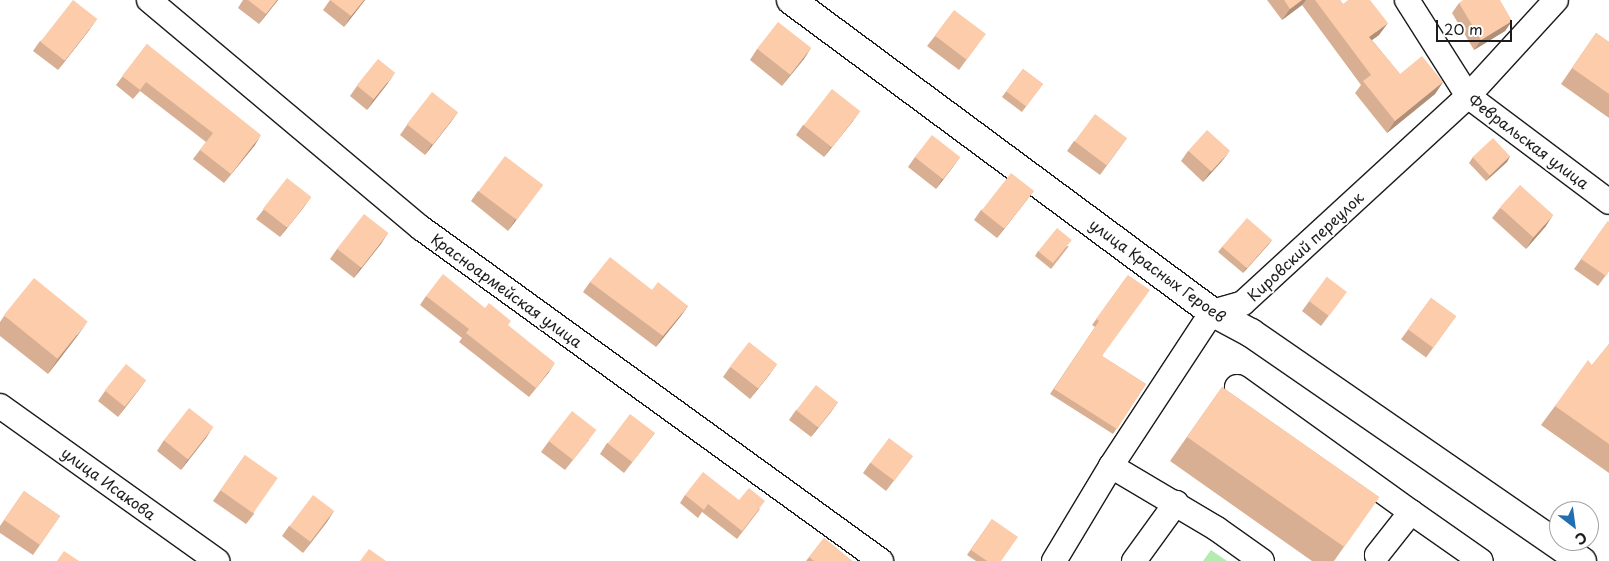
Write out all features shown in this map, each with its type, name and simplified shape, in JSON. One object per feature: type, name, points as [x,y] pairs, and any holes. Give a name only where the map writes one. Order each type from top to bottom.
[{"type":"main road","name":"улица Красных Героев","points":[[791,0],[1212,312],[1251,333],[1582,561]]},
{"type":"street","name":"Красноармейская улица","points":[[149,0],[421,228],[881,561]]},
{"type":"street","name":"Февральская улица","points":[[1407,0],[1468,96],[1609,202]]},
{"type":"street","name":"Кировский переулок","points":[[1212,312],[1243,303],[1468,96],[1556,0]]},
{"type":"street","points":[[1054,561],[1111,466],[1212,312]]},
{"type":"street","points":[[1237,387],[1481,561]]},
{"type":"street","name":"улица Исакова","points":[[0,406],[217,561]]},
{"type":"street","points":[[1111,466],[1176,504],[1262,561]]},
{"type":"street","points":[[1134,561],[1176,504]]},
{"type":"street","points":[[1378,559],[1412,512]]},
{"type":"green space","points":[[1211,550],[1227,561],[1203,561]]},
{"type":"building","points":[[73,0],[97,19],[65,61],[40,42]]},
{"type":"building","points":[[248,0],[277,0],[266,14]]},
{"type":"building","points":[[330,0],[364,0],[351,16]]},
{"type":"building","points":[[1284,0],[1302,0],[1290,9]]},
{"type":"building","points":[[1315,0],[1340,0],[1343,4],[1348,0],[1370,0],[1388,23],[1369,37],[1400,74],[1422,56],[1443,82],[1395,121],[1363,81],[1371,75]]},
{"type":"building","points":[[1463,0],[1500,0],[1512,21],[1481,40],[1459,3]]},
{"type":"building","points":[[954,10],[986,34],[967,60],[935,36]]},
{"type":"building","points":[[778,22],[811,48],[790,75],[757,49]]},
{"type":"building","points":[[1596,33],[1609,42],[1609,94],[1572,68]]},
{"type":"building","points":[[147,44],[261,135],[231,174],[200,150],[213,133],[146,82],[140,90],[122,76]]},
{"type":"building","points":[[378,59],[395,73],[374,99],[357,85]]},
{"type":"building","points":[[1023,69],[1043,84],[1026,106],[1006,91]]},
{"type":"building","points":[[832,89],[860,111],[832,147],[804,125]]},
{"type":"building","points":[[432,92],[458,112],[433,145],[407,124]]},
{"type":"building","points":[[1095,114],[1127,138],[1106,165],[1075,141]]},
{"type":"building","points":[[1207,130],[1230,151],[1211,172],[1188,151]]},
{"type":"building","points":[[932,135],[960,157],[943,179],[915,157]]},
{"type":"building","points":[[1493,138],[1510,156],[1490,175],[1473,157]]},
{"type":"building","points":[[505,156],[543,185],[517,220],[479,191]]},
{"type":"building","points":[[1011,173],[1034,191],[1004,229],[981,211]]},
{"type":"building","points":[[287,178],[311,197],[287,228],[263,209]]},
{"type":"building","points":[[1520,185],[1553,215],[1533,237],[1500,207]]},
{"type":"building","points":[[364,214],[388,233],[361,268],[337,249]]},
{"type":"building","points":[[1247,218],[1272,240],[1247,268],[1222,247]]},
{"type":"building","points":[[1608,221],[1609,271],[1606,276],[1581,259]]},
{"type":"building","points":[[1057,228],[1072,240],[1053,263],[1038,251]]},
{"type":"building","points":[[610,257],[652,290],[658,282],[688,306],[663,336],[590,282]]},
{"type":"building","points":[[443,274],[485,308],[489,303],[511,321],[508,325],[555,363],[536,388],[466,333],[469,329],[426,296]]},
{"type":"building","points":[[1128,275],[1150,290],[1102,356],[1146,384],[1117,429],[1054,389],[1099,321],[1096,319]]},
{"type":"building","points":[[1327,277],[1347,292],[1329,316],[1309,301]]},
{"type":"building","points":[[34,278],[88,321],[57,359],[4,315]]},
{"type":"building","points":[[1431,298],[1456,316],[1433,348],[1408,330]]},
{"type":"building","points":[[749,342],[777,364],[758,389],[730,366]]},
{"type":"building","points":[[1609,344],[1609,444],[1555,406],[1588,360],[1592,365]]},
{"type":"building","points":[[126,364],[146,380],[125,407],[105,390]]},
{"type":"building","points":[[816,385],[838,402],[818,427],[796,410]]},
{"type":"building","points":[[1222,387],[1379,497],[1344,547],[1187,437]]},
{"type":"building","points":[[189,408],[213,427],[188,459],[164,440]]},
{"type":"building","points":[[572,411],[596,430],[573,460],[549,441]]},
{"type":"building","points":[[630,414],[655,433],[632,462],[608,444]]},
{"type":"building","points":[[889,438],[913,456],[894,481],[870,463]]},
{"type":"building","points":[[245,455],[278,478],[253,513],[220,490]]},
{"type":"building","points":[[703,472],[739,500],[749,488],[765,501],[742,531],[708,504],[704,510],[685,495]]},
{"type":"building","points":[[24,491],[60,516],[40,545],[4,520]]},
{"type":"building","points":[[313,495],[334,511],[310,542],[290,526]]},
{"type":"building","points":[[992,519],[1018,537],[1001,561],[987,561],[971,550]]},
{"type":"building","points":[[824,538],[852,561],[814,561],[809,557]]},
{"type":"building","points":[[369,549],[386,561],[360,561]]},
{"type":"building","points":[[64,551],[79,561],[57,561]]}]
